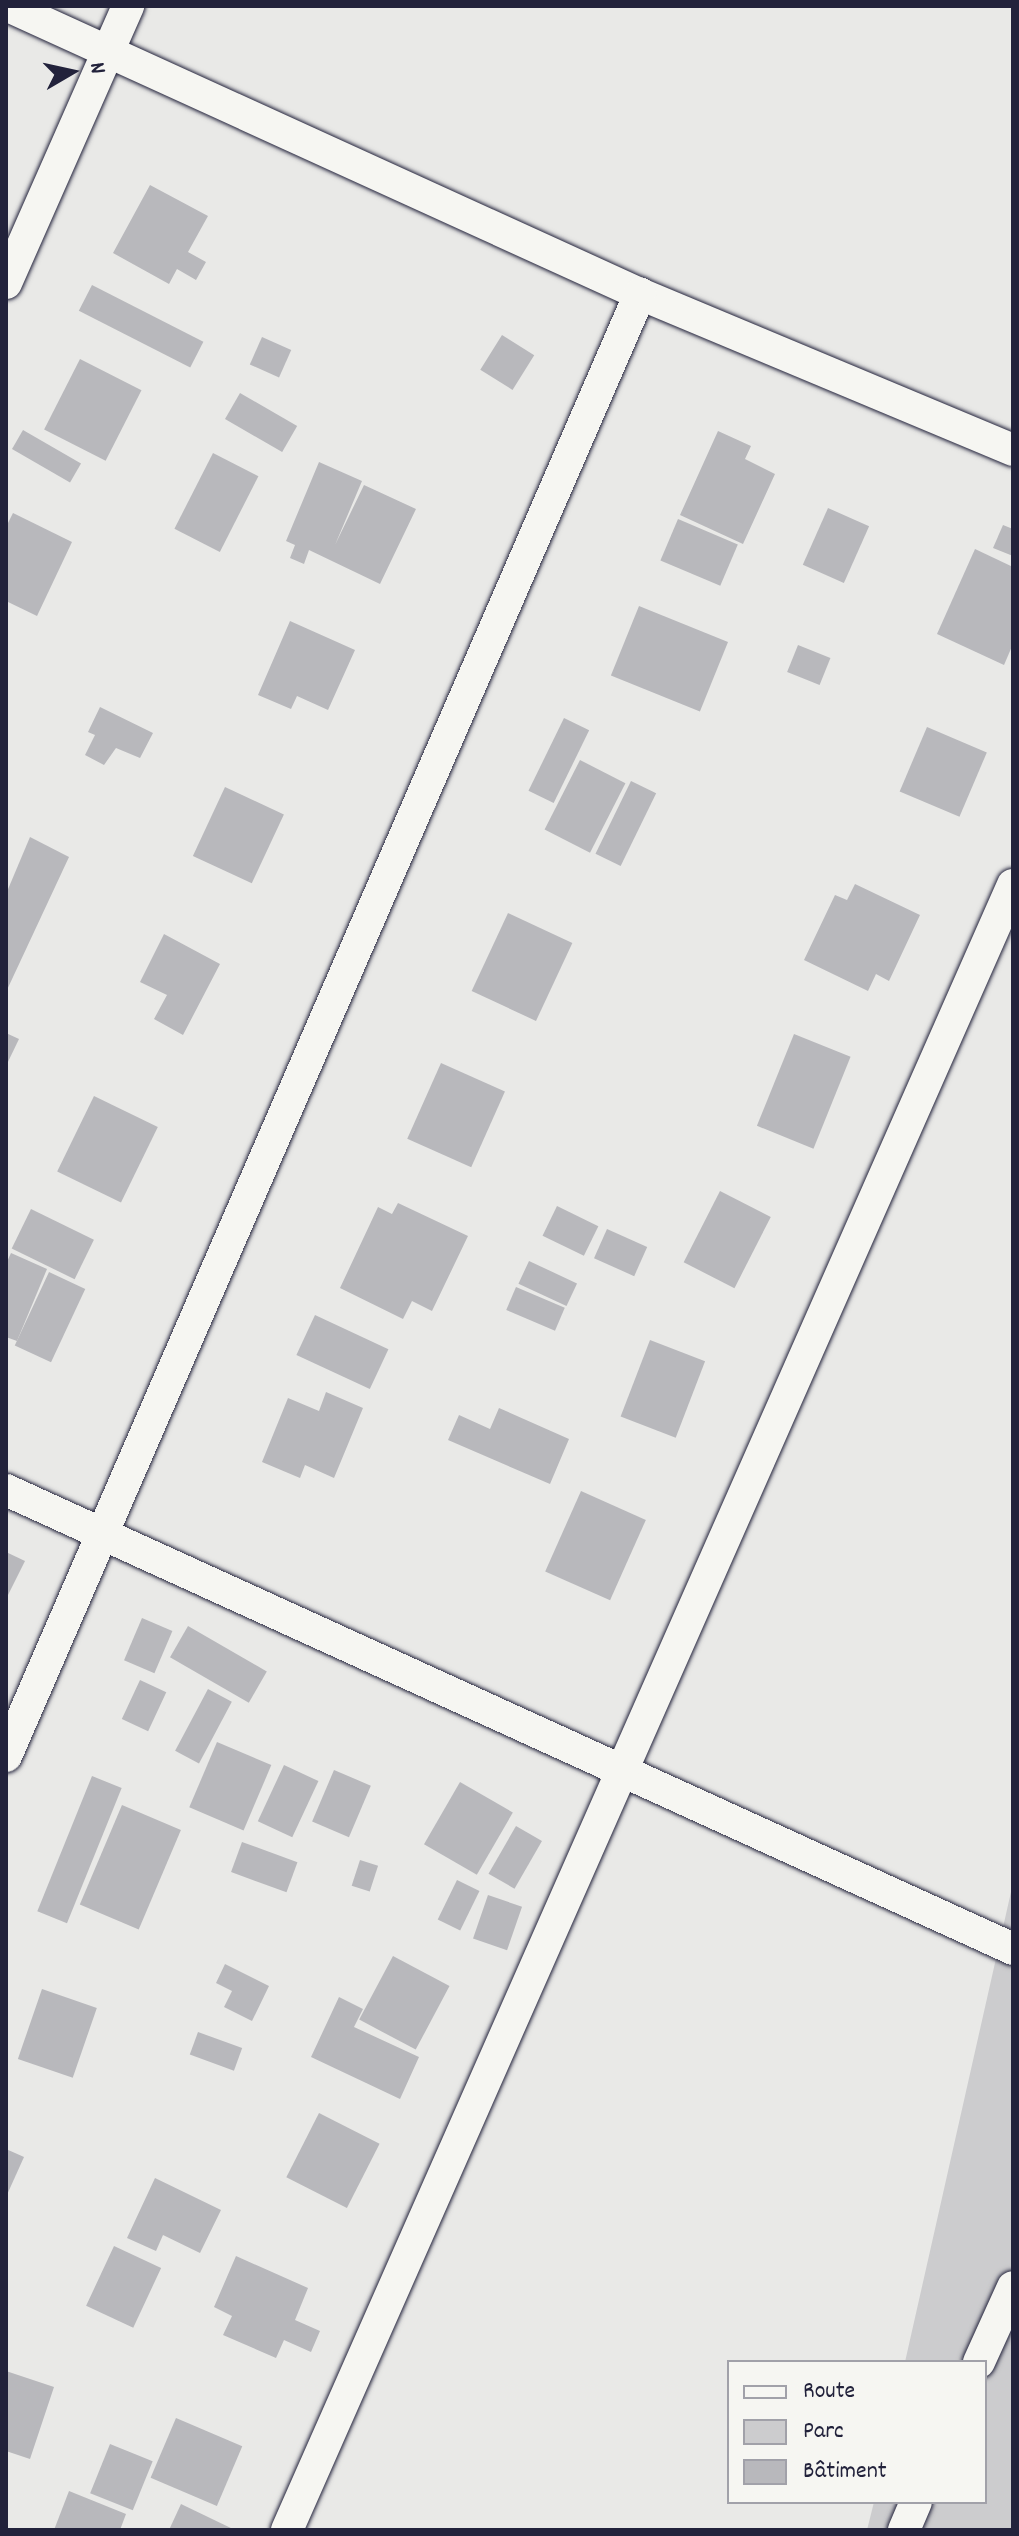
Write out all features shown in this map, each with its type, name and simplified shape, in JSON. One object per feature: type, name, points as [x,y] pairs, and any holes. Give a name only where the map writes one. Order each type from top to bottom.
[{"type":"street","points":[[8,6],[640,294],[1013,450]]},
{"type":"street","points":[[6,283],[128,6]]},
{"type":"street","points":[[6,1756],[640,294]]},
{"type":"street","points":[[287,2530],[1013,885]]},
{"type":"street","points":[[6,1490],[1013,1949]]},
{"type":"street","points":[[980,2360],[1013,2287]]},
{"type":"street","points":[[904,2530],[915,2504]]},
{"type":"green space","points":[[1013,1883],[1013,2530],[867,2530],[874,2504],[987,2504],[987,2360],[905,2360]]},
{"type":"building","points":[[150,185],[208,216],[188,252],[206,262],[196,280],[177,269],[169,284],[113,253]]},
{"type":"building","points":[[92,285],[203,342],[190,368],[79,311]]},
{"type":"building","points":[[502,335],[534,355],[512,390],[480,370]]},
{"type":"building","points":[[262,337],[291,350],[279,377],[250,364]]},
{"type":"building","points":[[80,359],[141,390],[106,461],[44,429]]},
{"type":"building","points":[[240,393],[297,426],[282,452],[225,419]]},
{"type":"building","points":[[23,430],[81,464],[70,483],[12,449]]},
{"type":"building","points":[[718,431],[751,446],[745,459],[775,474],[743,544],[680,515]]},
{"type":"building","points":[[213,453],[258,476],[220,552],[174,529]]},
{"type":"building","points":[[319,462],[362,481],[335,545],[364,485],[416,509],[380,584],[309,550],[304,564],[290,558],[295,545],[286,541]]},
{"type":"building","points":[[828,508],[869,526],[844,583],[803,565]]},
{"type":"building","points":[[13,513],[72,542],[37,616],[6,601],[6,527]]},
{"type":"building","points":[[678,519],[738,544],[720,586],[660,560]]},
{"type":"building","points":[[1003,525],[1013,529],[1013,556],[993,548]]},
{"type":"building","points":[[975,549],[1013,567],[1013,644],[1004,665],[937,634]]},
{"type":"building","points":[[639,606],[728,642],[700,712],[611,676]]},
{"type":"building","points":[[290,621],[355,650],[328,710],[297,696],[291,709],[258,695]]},
{"type":"building","points":[[798,645],[830,658],[820,685],[787,672]]},
{"type":"building","points":[[100,707],[153,733],[140,758],[116,748],[104,765],[85,755],[95,735],[88,732]]},
{"type":"building","points":[[564,718],[589,730],[554,803],[528,791]]},
{"type":"building","points":[[927,727],[987,752],[959,817],[900,791]]},
{"type":"building","points":[[580,760],[625,783],[590,853],[545,829]]},
{"type":"building","points":[[631,781],[656,793],[621,866],[595,854]]},
{"type":"building","points":[[225,787],[284,814],[252,883],[193,856]]},
{"type":"building","points":[[30,837],[69,857],[6,992],[6,894]]},
{"type":"building","points":[[855,884],[920,915],[889,981],[876,974],[868,991],[804,960],[835,895],[847,900]]},
{"type":"building","points":[[508,913],[572,943],[536,1021],[472,991]]},
{"type":"building","points":[[164,934],[220,964],[183,1035],[154,1019],[167,995],[140,982]]},
{"type":"building","points":[[6,1033],[19,1039],[6,1066]]},
{"type":"building","points":[[794,1034],[851,1057],[813,1149],[757,1126]]},
{"type":"building","points":[[441,1063],[505,1091],[471,1167],[407,1139]]},
{"type":"building","points":[[94,1096],[158,1127],[121,1203],[57,1171]]},
{"type":"building","points":[[720,1191],[771,1217],[734,1288],[684,1262]]},
{"type":"building","points":[[398,1203],[468,1236],[432,1311],[412,1301],[403,1319],[340,1288],[378,1207],[392,1214]]},
{"type":"building","points":[[557,1206],[598,1226],[584,1256],[543,1236]]},
{"type":"building","points":[[31,1209],[94,1240],[75,1279],[12,1249]]},
{"type":"building","points":[[607,1229],[647,1247],[634,1276],[594,1258]]},
{"type":"building","points":[[11,1253],[47,1269],[17,1341],[6,1337],[6,1264]]},
{"type":"building","points":[[529,1261],[577,1283],[566,1306],[518,1284]]},
{"type":"building","points":[[49,1272],[85,1289],[51,1362],[15,1345]]},
{"type":"building","points":[[516,1287],[565,1308],[555,1331],[506,1310]]},
{"type":"building","points":[[315,1315],[388,1349],[370,1389],[296,1355]]},
{"type":"building","points":[[650,1340],[705,1361],[676,1438],[621,1417]]},
{"type":"building","points":[[326,1392],[363,1408],[334,1478],[305,1465],[300,1478],[262,1462],[288,1398],[319,1411]]},
{"type":"building","points":[[499,1408],[569,1439],[550,1484],[448,1440],[459,1415],[490,1429]]},
{"type":"building","points":[[581,1491],[646,1520],[610,1600],[545,1571]]},
{"type":"building","points":[[6,1552],[25,1561],[6,1599]]},
{"type":"building","points":[[142,1618],[172,1631],[154,1673],[124,1660]]},
{"type":"building","points":[[188,1626],[267,1672],[249,1703],[170,1657]]},
{"type":"building","points":[[140,1680],[166,1692],[148,1731],[122,1719]]},
{"type":"building","points":[[208,1689],[232,1702],[199,1763],[175,1751]]},
{"type":"building","points":[[217,1742],[271,1765],[244,1830],[189,1807]]},
{"type":"building","points":[[284,1765],[318,1781],[292,1837],[258,1821]]},
{"type":"building","points":[[334,1770],[371,1786],[349,1837],[312,1822]]},
{"type":"building","points":[[92,1776],[122,1788],[67,1923],[37,1911]]},
{"type":"building","points":[[460,1782],[513,1812],[477,1875],[424,1844]]},
{"type":"building","points":[[122,1805],[181,1830],[139,1929],[80,1904]]},
{"type":"building","points":[[516,1826],[542,1841],[514,1889],[488,1874]]},
{"type":"building","points":[[242,1842],[297,1862],[286,1892],[231,1872]]},
{"type":"building","points":[[360,1860],[378,1866],[370,1892],[352,1886]]},
{"type":"building","points":[[457,1880],[479,1891],[460,1931],[438,1920]]},
{"type":"building","points":[[488,1895],[522,1907],[507,1950],[473,1938]]},
{"type":"building","points":[[393,1956],[450,1986],[416,2050],[359,2020]]},
{"type":"building","points":[[225,1964],[269,1986],[252,2021],[224,2007],[232,1991],[216,1983]]},
{"type":"building","points":[[42,1989],[97,2008],[73,2078],[18,2059]]},
{"type":"building","points":[[339,1997],[363,2009],[354,2027],[419,2057],[400,2099],[311,2057]]},
{"type":"building","points":[[198,2032],[242,2048],[234,2071],[190,2055]]},
{"type":"building","points":[[319,2113],[380,2144],[347,2208],[286,2177]]},
{"type":"building","points":[[6,2149],[24,2157],[6,2197]]},
{"type":"building","points":[[155,2178],[221,2210],[200,2253],[163,2235],[156,2251],[127,2238]]},
{"type":"building","points":[[114,2246],[161,2268],[133,2328],[86,2306]]},
{"type":"building","points":[[236,2256],[308,2288],[295,2320],[320,2331],[311,2352],[284,2340],[276,2358],[223,2335],[232,2316],[214,2307]]},
{"type":"building","points":[[6,2371],[54,2387],[30,2459],[6,2451]]},
{"type":"building","points":[[176,2418],[242,2446],[217,2506],[151,2478]]},
{"type":"building","points":[[110,2444],[153,2461],[133,2510],[90,2493]]},
{"type":"building","points":[[69,2491],[126,2514],[120,2530],[54,2530]]},
{"type":"building","points":[[181,2504],[235,2530],[169,2530]]}]
